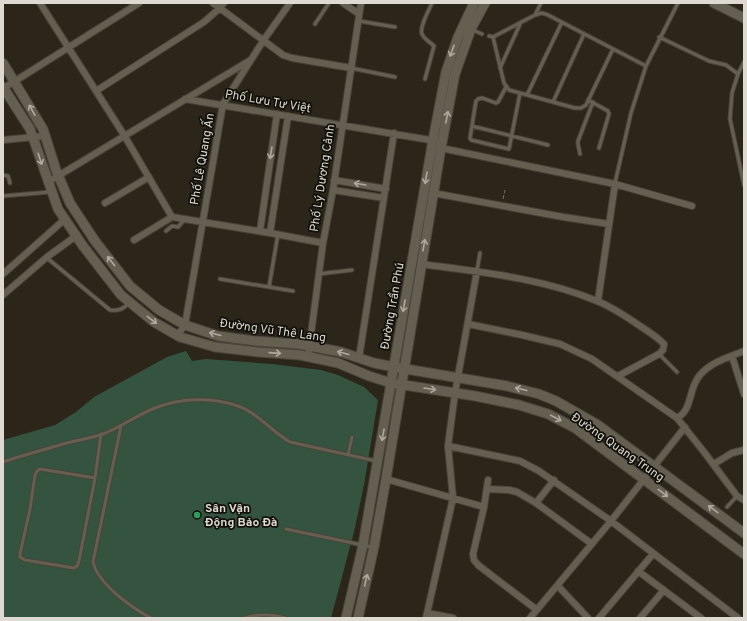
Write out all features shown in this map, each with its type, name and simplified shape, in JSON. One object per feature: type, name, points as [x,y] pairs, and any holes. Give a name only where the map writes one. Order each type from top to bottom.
[{"type":"main road","name":"Đường Trần Phú","points":[[346,618],[363,545],[394,367],[438,143],[474,3]]},
{"type":"main road","name":"Đường Trần Phú","points":[[467,27],[485,3]]},
{"type":"main road","points":[[714,3],[744,18]]},
{"type":"main road","name":"Đường Vũ Thê Lang","points":[[3,63],[43,129],[70,203],[95,242],[130,286],[159,310],[184,325],[218,336],[310,346],[342,352],[394,367]]},
{"type":"main road","name":"Đường Vũ Thê Lang","points":[[3,87],[30,129],[58,209],[76,236],[121,295],[154,322],[177,336],[215,347],[308,357],[338,363],[369,376],[392,383]]},
{"type":"main road","name":"Đường Trần Phú","points":[[358,618],[374,547],[402,385],[433,193],[438,143]]},
{"type":"main road","name":"Đường Quang Trung","points":[[394,367],[458,377],[524,390],[556,401],[598,425],[744,533]]},
{"type":"main road","name":"Đường Quang Trung","points":[[392,383],[514,404],[548,414],[574,428],[744,554]]},
{"type":"street","points":[[3,87],[69,48],[139,3]]},
{"type":"street","points":[[213,3],[222,6],[263,41],[283,55],[292,58],[351,68]]},
{"type":"street","name":"Phố Lê Quang Ấn","points":[[177,336],[184,325],[223,104],[250,60],[290,3]]},
{"type":"street","points":[[343,3],[359,17]]},
{"type":"street","name":"Phố Lý Dương Cảnh","points":[[308,357],[318,274],[333,190],[362,3]]},
{"type":"street","points":[[42,4],[124,135],[172,217]]},
{"type":"street","points":[[96,91],[204,22],[222,6]]},
{"type":"street","name":"Phố Lưu Tư Việt","points":[[48,182],[250,60]]},
{"type":"street","name":"Phố Lưu Tư Việt","points":[[185,99],[394,133],[615,184],[692,206]]},
{"type":"street","points":[[260,231],[277,114]]},
{"type":"street","points":[[270,233],[288,116]]},
{"type":"street","points":[[359,358],[394,133]]},
{"type":"street","points":[[3,140],[45,136]]},
{"type":"street","points":[[105,203],[149,177]]},
{"type":"street","points":[[334,180],[386,188]]},
{"type":"street","points":[[598,301],[615,184]]},
{"type":"street","points":[[333,190],[384,198]]},
{"type":"street","points":[[433,193],[609,224]]},
{"type":"street","points":[[134,240],[172,217],[203,221],[323,243]]},
{"type":"street","points":[[3,274],[65,219]]},
{"type":"street","points":[[3,295],[76,236]]},
{"type":"street","points":[[421,264],[477,271],[530,281],[598,301],[629,318],[664,344],[663,350],[659,354],[618,376]]},
{"type":"street","points":[[452,618],[426,615],[453,498],[448,446],[455,393],[477,271]]},
{"type":"street","points":[[468,324],[560,344],[592,359],[677,418],[714,464],[737,496],[744,500]]},
{"type":"street","points":[[677,418],[686,410],[692,388],[699,375],[711,365],[744,351]]},
{"type":"street","points":[[732,356],[744,394]]},
{"type":"street","points":[[530,618],[611,521],[685,427]]},
{"type":"street","points":[[448,446],[520,461],[554,480],[611,521],[738,618]]},
{"type":"street","points":[[714,464],[732,453],[744,450]]},
{"type":"street","points":[[386,479],[484,507]]},
{"type":"street","points":[[488,480],[484,507],[473,554],[474,560],[478,565],[537,610]]},
{"type":"street","points":[[536,503],[554,480]]},
{"type":"street","points":[[487,489],[500,489],[517,492],[536,503],[592,544]]},
{"type":"street","points":[[599,618],[653,554]]},
{"type":"street","points":[[638,571],[701,618]]},
{"type":"street","points":[[558,586],[588,618]]},
{"type":"street","points":[[640,618],[664,590]]},
{"type":"lane","points":[[315,24],[329,3]]},
{"type":"lane","points":[[424,79],[434,46],[423,36],[421,33],[421,28],[432,3]]},
{"type":"lane","points":[[535,16],[541,3]]},
{"type":"lane","points":[[615,184],[631,113],[646,66],[659,37],[678,3]]},
{"type":"lane","points":[[613,50],[586,105],[581,108],[575,108],[509,90],[506,87],[491,37],[542,13],[646,66]]},
{"type":"lane","points":[[359,17],[395,28]]},
{"type":"lane","points":[[500,68],[521,22]]},
{"type":"lane","points":[[527,95],[562,22]]},
{"type":"lane","points":[[467,27],[482,34]]},
{"type":"lane","points":[[553,102],[584,34]]},
{"type":"lane","points":[[659,37],[709,61],[726,65],[738,74]]},
{"type":"lane","points":[[744,62],[732,92],[730,118],[744,185]]},
{"type":"lane","points":[[351,68],[395,77]]},
{"type":"lane","points":[[506,87],[498,102],[478,99],[476,101],[470,138],[471,140],[509,149],[520,93]]},
{"type":"lane","points":[[588,100],[608,110],[609,114],[599,148]]},
{"type":"lane","points":[[580,154],[578,141],[593,102]]},
{"type":"lane","points":[[472,126],[548,144]]},
{"type":"lane","points":[[3,175],[8,176],[10,183]]},
{"type":"lane","points":[[3,196],[51,191]]},
{"type":"lane","points":[[166,231],[170,227],[178,227],[185,219]]},
{"type":"lane","points":[[269,287],[278,234]]},
{"type":"lane","points":[[477,271],[480,253]]},
{"type":"lane","points":[[47,258],[110,310],[123,308],[130,302]]},
{"type":"lane","points":[[318,274],[352,270]]},
{"type":"lane","points":[[220,279],[293,291]]},
{"type":"lane","points":[[659,354],[677,372]]},
{"type":"lane","points":[[3,462],[101,434],[121,426],[154,409],[175,402],[197,400],[219,401],[237,406],[248,412],[290,442],[378,461]]},
{"type":"lane","points":[[121,426],[93,562],[95,570],[100,578],[129,605],[151,618]]},
{"type":"lane","points":[[95,478],[40,469],[37,471],[20,554],[22,558],[72,568],[77,566],[95,478],[101,434]]},
{"type":"lane","points":[[348,455],[352,437]]},
{"type":"lane","points":[[727,507],[737,496]]},
{"type":"lane","points":[[286,529],[374,547]]},
{"type":"lane","points":[[245,618],[260,616],[285,618]]},
{"type":"path","points":[[502,205],[505,190]]},
{"type":"green space","points":[[186,351],[192,361],[206,359],[272,364],[321,370],[338,375],[364,387],[378,400],[364,485],[354,532],[331,618],[3,618],[3,440],[55,425],[76,412],[94,397],[167,357]]},
{"type":"place","name":"Sân Vận Động Bảo Đà","points":[[197,515]]}]
